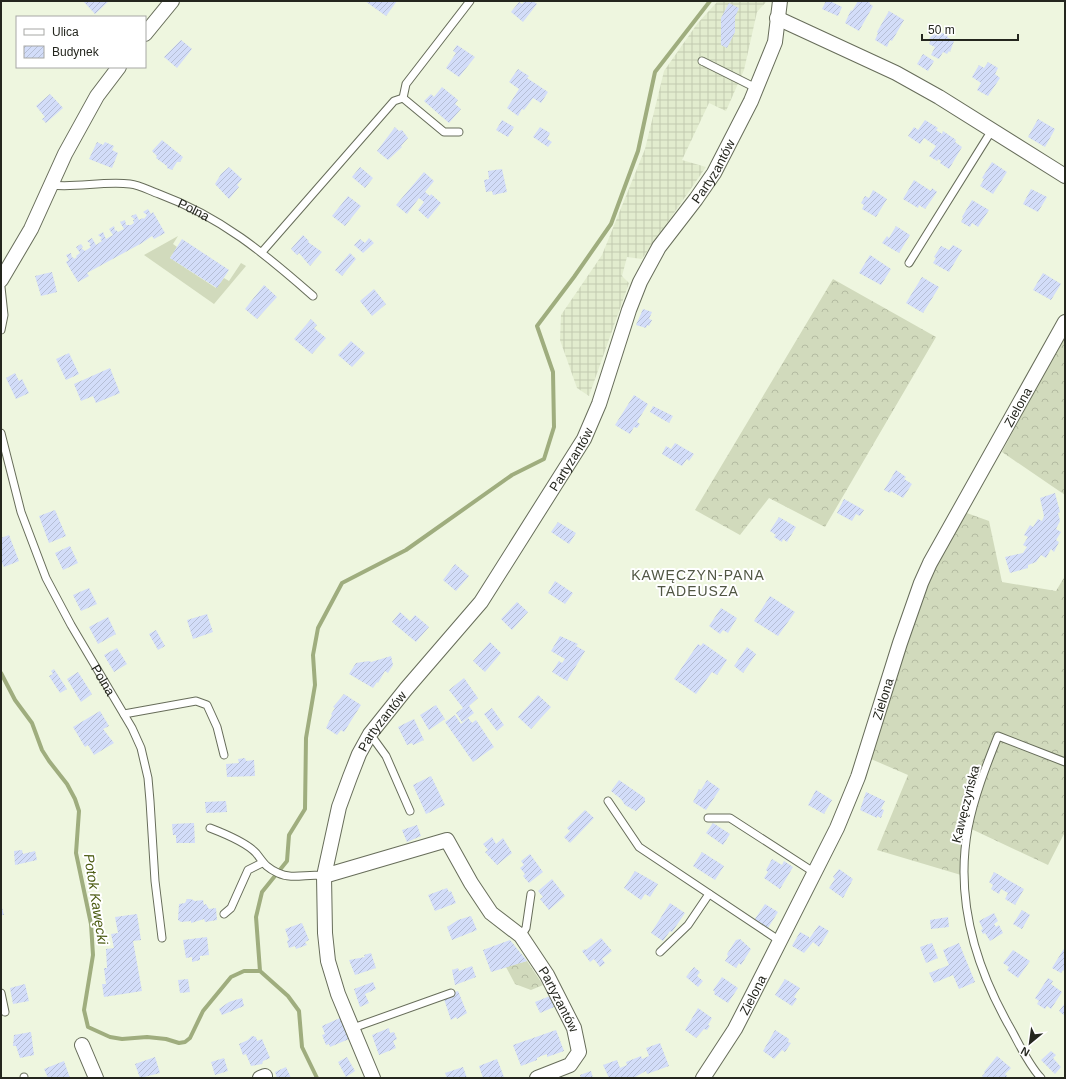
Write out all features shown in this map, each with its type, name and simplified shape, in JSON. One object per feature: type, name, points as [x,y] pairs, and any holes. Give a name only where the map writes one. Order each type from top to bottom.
[{"type":"street","points":[[146,33],[172,1]]},
{"type":"street","name":"Partyzantów","points":[[373,1078],[338,994],[328,962],[324,876],[339,807],[359,754],[370,734],[406,689],[481,602],[576,452],[599,404],[629,310],[640,282],[659,247],[714,173],[756,88],[775,42],[776,18],[780,1]]},
{"type":"street","points":[[776,18],[896,73],[939,97],[1065,176]]},
{"type":"street","points":[[1,280],[31,229],[65,154],[97,96],[118,68]]},
{"type":"street","name":"Zielona","points":[[703,1078],[735,1029],[837,828],[858,777],[900,643],[930,562],[1065,322]]},
{"type":"street","name":"Partyzantów","points":[[324,876],[447,840],[491,913],[521,936],[547,975],[563,1013],[574,1028],[579,1052],[570,1065],[537,1078]]},
{"type":"street","points":[[82,1045],[96,1078]]},
{"type":"lane","points":[[403,98],[406,84],[470,1]]},
{"type":"lane","points":[[702,62],[756,88]]},
{"type":"lane","points":[[403,98],[444,132],[459,132]]},
{"type":"lane","points":[[262,252],[394,101],[403,98]]},
{"type":"lane","points":[[909,263],[992,130]]},
{"type":"lane","name":"Polna","points":[[51,185],[60,186],[98,183],[132,184],[175,200],[211,218],[262,252],[313,296]]},
{"type":"lane","points":[[1,286],[4,300],[1,330]]},
{"type":"lane","name":"Polna","points":[[1,433],[18,505],[46,578],[71,625],[124,714],[141,748],[148,778],[155,880],[162,938]]},
{"type":"lane","points":[[124,714],[196,701],[207,705],[217,727],[224,755]]},
{"type":"lane","points":[[370,734],[386,756],[410,811]]},
{"type":"lane","name":"Kawęczyńska","points":[[1041,1078],[998,1007],[972,942],[965,907],[966,851],[968,828],[983,775],[998,736],[1065,762]]},
{"type":"lane","points":[[608,801],[639,847],[780,941]]},
{"type":"lane","points":[[708,818],[730,818],[815,873]]},
{"type":"lane","points":[[210,828],[227,834],[255,852],[262,863],[280,874],[298,876],[316,874],[324,876]]},
{"type":"lane","points":[[224,914],[231,908],[248,870],[262,863]]},
{"type":"lane","points":[[521,936],[526,928],[531,894]]},
{"type":"lane","points":[[660,952],[688,925],[709,894]]},
{"type":"lane","points":[[1,993],[5,1012]]},
{"type":"lane","points":[[353,1028],[451,993]]},
{"type":"shaded area","points":[[718,1],[767,1],[757,12],[744,70],[726,111],[709,103],[682,160],[706,167],[642,259],[627,257],[622,276],[629,283],[589,396],[577,388],[560,340],[561,315],[602,255],[645,149],[664,71],[697,24]]},
{"type":"green space","points":[[178,236],[173,244],[177,247],[170,258],[216,288],[224,278],[229,281],[241,263],[246,266],[214,304],[144,255]]},
{"type":"green space","points":[[833,279],[936,337],[825,527],[769,498],[740,535],[695,510]]},
{"type":"green space","points":[[1065,336],[1065,495],[1002,452]]},
{"type":"green space","points":[[964,512],[989,521],[1002,582],[1056,591],[1065,576],[1065,832],[1048,865],[965,826],[961,875],[877,850],[908,775],[871,759],[925,580]]},
{"type":"green space","points":[[527,961],[543,985],[531,990],[515,984],[506,967]]},
{"type":"building","points":[[83,1],[109,1],[95,14]]},
{"type":"building","points":[[365,1],[397,1],[386,16]]},
{"type":"building","points":[[525,1],[533,1],[537,4],[523,22],[511,12],[519,2],[522,4]]},
{"type":"building","points":[[826,1],[833,1],[832,2],[842,7],[838,16],[822,9]]},
{"type":"building","points":[[858,1],[869,1],[873,6],[859,31],[845,23],[851,10],[852,11]]},
{"type":"building","points":[[729,3],[739,8],[735,17],[735,32],[727,48],[721,45],[721,18]]},
{"type":"building","points":[[889,11],[904,20],[887,47],[875,40],[878,33],[877,32]]},
{"type":"building","points":[[936,31],[948,35],[947,37],[954,41],[950,52],[949,51],[947,54],[943,52],[939,59],[931,55],[935,47],[929,44],[931,40],[929,39]]},
{"type":"building","points":[[181,40],[192,49],[177,68],[164,57]]},
{"type":"building","points":[[457,45],[475,57],[459,77],[446,68],[456,53],[453,51]]},
{"type":"building","points":[[923,54],[934,61],[928,71],[917,64]]},
{"type":"building","points":[[988,62],[998,68],[995,74],[1000,78],[988,96],[977,90],[981,83],[972,77],[979,65],[984,68]]},
{"type":"building","points":[[518,69],[529,76],[527,78],[548,92],[541,103],[533,98],[524,110],[522,109],[518,116],[507,108],[519,89],[509,82]]},
{"type":"building","points":[[442,87],[458,100],[455,104],[461,109],[449,123],[424,101],[431,94],[434,97]]},
{"type":"building","points":[[50,94],[63,108],[46,123],[42,119],[45,117],[36,106]]},
{"type":"building","points":[[1038,119],[1055,129],[1045,147],[1028,137]]},
{"type":"building","points":[[502,120],[514,127],[508,137],[496,130]]},
{"type":"building","points":[[925,120],[938,128],[936,130],[942,134],[943,131],[956,140],[955,142],[962,147],[949,169],[940,163],[941,161],[938,159],[937,161],[929,156],[936,146],[924,138],[920,144],[908,136],[914,127],[918,130]]},
{"type":"building","points":[[395,127],[399,131],[402,130],[408,138],[401,146],[402,147],[388,160],[377,151]]},
{"type":"building","points":[[540,127],[550,133],[547,139],[552,142],[548,147],[533,137]]},
{"type":"building","points":[[162,140],[183,157],[180,162],[177,162],[172,170],[167,168],[167,166],[156,158],[157,156],[152,151]]},
{"type":"building","points":[[97,142],[103,145],[105,142],[114,146],[112,150],[118,153],[112,168],[89,159]]},
{"type":"building","points":[[992,162],[1007,172],[993,194],[980,186],[984,179],[982,178]]},
{"type":"building","points":[[229,167],[242,179],[237,185],[239,187],[229,199],[215,184],[221,174]]},
{"type":"building","points":[[360,167],[373,178],[365,188],[352,177]]},
{"type":"building","points":[[502,169],[507,192],[493,195],[492,191],[486,192],[484,180],[489,179],[488,171]]},
{"type":"building","points":[[424,172],[434,181],[425,192],[430,196],[431,194],[441,203],[428,219],[418,210],[424,202],[419,198],[407,214],[396,205]]},
{"type":"building","points":[[914,180],[931,191],[932,188],[937,192],[925,209],[919,205],[918,208],[903,199]]},
{"type":"building","points":[[1031,189],[1047,197],[1038,212],[1023,204]]},
{"type":"building","points":[[873,190],[887,199],[876,217],[862,209],[864,205],[861,203],[865,196],[869,198]]},
{"type":"building","points":[[348,196],[361,206],[345,226],[332,216]]},
{"type":"building","points":[[972,200],[989,210],[978,227],[972,223],[970,227],[961,222],[962,217]]},
{"type":"building","points":[[148,209],[151,214],[153,212],[165,233],[154,239],[152,236],[87,273],[89,276],[78,282],[66,262],[69,260],[66,255],[71,253],[72,258],[73,257],[74,259],[80,253],[76,247],[81,244],[83,247],[81,248],[85,251],[91,247],[89,245],[91,244],[87,241],[92,238],[96,245],[102,241],[100,239],[102,238],[98,235],[103,232],[106,239],[113,235],[109,229],[114,226],[115,231],[116,230],[118,232],[124,229],[120,222],[125,220],[126,225],[131,225],[134,223],[133,220],[135,220],[131,216],[136,214],[139,220],[144,219],[147,215],[143,212]]},
{"type":"building","points":[[896,226],[910,235],[899,253],[882,243],[887,236],[889,238]]},
{"type":"building","points":[[303,235],[309,241],[308,242],[322,252],[310,266],[299,253],[297,255],[291,249]]},
{"type":"building","points":[[369,238],[374,243],[363,253],[354,245],[360,239],[365,243]]},
{"type":"building","points":[[182,239],[229,270],[217,288],[170,258]]},
{"type":"building","points":[[953,245],[962,250],[949,272],[933,263],[936,258],[934,257],[941,246],[949,250]]},
{"type":"building","points":[[350,253],[356,259],[342,276],[335,270]]},
{"type":"building","points":[[870,255],[891,269],[881,285],[859,273]]},
{"type":"building","points":[[52,272],[57,292],[41,296],[35,276]]},
{"type":"building","points":[[1043,273],[1061,284],[1051,300],[1033,290]]},
{"type":"building","points":[[922,277],[939,287],[923,313],[906,303]]},
{"type":"building","points":[[264,285],[277,297],[257,319],[245,309]]},
{"type":"building","points":[[374,289],[386,304],[372,316],[360,301]]},
{"type":"building","points":[[643,309],[652,312],[649,319],[652,320],[646,328],[636,325]]},
{"type":"building","points":[[311,319],[317,325],[314,328],[326,338],[312,354],[294,339]]},
{"type":"building","points":[[351,341],[365,353],[352,367],[338,355]]},
{"type":"building","points":[[69,353],[79,374],[66,380],[56,359]]},
{"type":"building","points":[[110,368],[120,393],[96,403],[93,396],[81,401],[74,384]]},
{"type":"building","points":[[15,373],[19,381],[22,379],[29,393],[16,399],[6,378]]},
{"type":"building","points":[[634,395],[648,404],[637,422],[640,424],[637,428],[634,427],[630,434],[615,425]]},
{"type":"building","points":[[653,406],[673,416],[669,423],[650,412]]},
{"type":"building","points":[[675,443],[694,454],[689,461],[687,459],[682,466],[662,454],[666,446],[671,449]]},
{"type":"building","points":[[896,470],[906,477],[904,479],[912,484],[903,498],[891,491],[890,493],[884,490]]},
{"type":"building","points":[[1055,493],[1060,512],[1058,513],[1060,521],[1056,529],[1061,532],[1056,540],[1059,542],[1054,552],[1051,549],[1046,558],[1041,555],[1036,562],[1028,565],[1028,568],[1010,573],[1005,557],[1023,553],[1027,547],[1023,545],[1028,537],[1024,535],[1030,525],[1033,527],[1038,519],[1042,521],[1044,516],[1040,498]]},
{"type":"building","points":[[844,499],[864,510],[860,516],[856,514],[852,521],[837,513]]},
{"type":"building","points":[[55,510],[66,536],[49,543],[39,516]]},
{"type":"building","points":[[779,517],[796,527],[787,542],[783,539],[782,542],[774,537],[776,535],[770,531]]},
{"type":"building","points":[[558,522],[576,533],[569,544],[551,532]]},
{"type":"building","points":[[9,535],[19,561],[4,567],[1,561],[1,538]]},
{"type":"building","points":[[70,546],[78,563],[63,570],[55,553]]},
{"type":"building","points":[[455,564],[469,576],[456,591],[443,580]]},
{"type":"building","points":[[555,581],[573,593],[565,604],[548,593]]},
{"type":"building","points":[[89,588],[97,604],[81,611],[73,595]]},
{"type":"building","points":[[770,596],[795,612],[778,636],[754,621]]},
{"type":"building","points":[[517,602],[528,612],[512,630],[501,619]]},
{"type":"building","points":[[721,608],[737,618],[728,633],[723,630],[720,634],[709,626]]},
{"type":"building","points":[[400,612],[410,621],[415,615],[429,627],[416,642],[392,622]]},
{"type":"building","points":[[207,614],[213,632],[193,639],[187,620]]},
{"type":"building","points":[[108,617],[116,634],[98,644],[89,627]]},
{"type":"building","points":[[156,630],[165,646],[158,650],[149,634]]},
{"type":"building","points":[[560,636],[578,644],[576,646],[585,651],[567,681],[552,672],[559,661],[562,663],[565,659],[551,651]]},
{"type":"building","points":[[490,642],[501,653],[485,672],[473,661]]},
{"type":"building","points":[[703,643],[727,660],[717,675],[712,672],[696,694],[674,679],[698,644],[701,646]]},
{"type":"building","points":[[747,647],[756,654],[743,673],[734,666]]},
{"type":"building","points":[[117,648],[127,664],[114,672],[104,655]]},
{"type":"building","points":[[391,656],[393,665],[388,673],[385,671],[378,683],[377,682],[373,688],[349,674],[356,663],[371,662]]},
{"type":"building","points":[[54,669],[67,689],[60,693],[49,676],[53,674],[51,671]]},
{"type":"building","points":[[78,672],[92,694],[81,702],[67,679]]},
{"type":"building","points":[[464,678],[478,698],[469,706],[474,713],[462,722],[456,713],[463,708],[449,690]]},
{"type":"building","points":[[344,694],[361,705],[344,732],[341,730],[337,735],[326,728],[335,708],[333,707]]},
{"type":"building","points":[[538,695],[551,707],[531,729],[518,717]]},
{"type":"building","points":[[436,705],[445,719],[429,730],[420,715]]},
{"type":"building","points":[[492,708],[504,725],[497,731],[484,714]]},
{"type":"building","points":[[100,711],[109,726],[103,729],[114,743],[94,755],[88,745],[85,747],[73,727]]},
{"type":"building","points":[[455,715],[461,724],[468,718],[472,723],[476,720],[494,747],[473,762],[445,722]]},
{"type":"building","points":[[414,719],[424,740],[413,745],[412,743],[407,745],[398,727]]},
{"type":"building","points":[[245,758],[246,761],[254,760],[255,776],[227,777],[226,764],[239,763],[238,759]]},
{"type":"building","points":[[431,776],[445,805],[426,814],[413,785]]},
{"type":"building","points":[[619,780],[645,798],[645,802],[636,811],[625,805],[621,799],[611,791]]},
{"type":"building","points":[[707,780],[720,789],[706,810],[693,802],[699,789],[701,790]]},
{"type":"building","points":[[816,790],[832,800],[824,814],[808,805]]},
{"type":"building","points":[[866,792],[885,801],[881,809],[884,810],[881,818],[877,816],[877,818],[860,810]]},
{"type":"building","points":[[226,801],[227,812],[206,813],[205,802]]},
{"type":"building","points":[[585,810],[594,818],[570,843],[564,837],[570,831],[567,828]]},
{"type":"building","points":[[194,823],[195,843],[176,843],[176,835],[173,835],[172,824]]},
{"type":"building","points":[[713,823],[730,834],[723,845],[706,833]]},
{"type":"building","points":[[417,825],[421,836],[407,842],[402,830]]},
{"type":"building","points":[[492,837],[496,844],[503,838],[512,853],[497,865],[485,852],[488,850],[483,844]]},
{"type":"building","points":[[22,850],[23,854],[35,851],[37,860],[15,865],[14,851]]},
{"type":"building","points":[[702,852],[724,866],[715,880],[693,866]]},
{"type":"building","points":[[530,854],[543,872],[529,883],[523,876],[525,874],[520,868],[524,865],[521,861]]},
{"type":"building","points":[[772,859],[782,865],[784,861],[793,867],[780,889],[764,878],[768,872],[766,870]]},
{"type":"building","points":[[839,869],[853,879],[843,898],[829,888],[835,879],[833,877]]},
{"type":"building","points":[[635,871],[658,884],[650,897],[645,894],[641,900],[624,888]]},
{"type":"building","points":[[994,872],[1024,889],[1015,905],[1005,899],[1008,893],[1001,889],[999,894],[991,889],[993,885],[989,882]]},
{"type":"building","points":[[552,879],[565,896],[549,910],[540,899],[543,897],[538,891]]},
{"type":"building","points":[[447,888],[449,892],[451,891],[456,903],[435,911],[428,895]]},
{"type":"building","points":[[187,899],[195,901],[203,900],[204,905],[206,904],[209,909],[216,908],[217,920],[205,922],[204,919],[191,923],[191,921],[181,922],[178,920],[179,904],[185,903]]},
{"type":"building","points":[[670,903],[685,913],[672,932],[670,931],[663,941],[651,933]]},
{"type":"building","points":[[1,904],[4,915],[1,915]]},
{"type":"building","points":[[765,904],[778,912],[768,928],[755,919]]},
{"type":"building","points":[[1022,910],[1030,915],[1022,929],[1013,924]]},
{"type":"building","points":[[994,913],[998,921],[994,924],[996,927],[999,925],[1003,933],[990,941],[985,933],[983,934],[981,930],[983,929],[979,921]]},
{"type":"building","points":[[137,914],[141,940],[133,941],[142,991],[104,997],[102,984],[106,984],[104,968],[107,968],[106,949],[114,948],[111,934],[118,933],[115,917]]},
{"type":"building","points":[[471,916],[477,930],[452,940],[447,927],[458,920]]},
{"type":"building","points":[[948,917],[949,927],[931,929],[930,920]]},
{"type":"building","points":[[302,923],[309,940],[305,942],[307,945],[296,949],[295,946],[289,948],[287,941],[289,940],[285,929]]},
{"type":"building","points":[[819,925],[829,931],[819,947],[813,942],[804,953],[792,946],[800,932],[809,937],[809,939]]},
{"type":"building","points":[[207,937],[209,955],[200,956],[200,960],[192,962],[192,957],[186,958],[183,940]]},
{"type":"building","points":[[601,938],[612,951],[602,959],[605,963],[600,967],[594,959],[590,962],[582,951],[585,949],[586,950]]},
{"type":"building","points":[[740,939],[751,949],[741,965],[739,963],[736,968],[725,961],[728,956],[727,954],[736,940]]},
{"type":"building","points":[[510,940],[527,961],[491,972],[483,950]]},
{"type":"building","points":[[932,943],[938,958],[926,963],[920,947]]},
{"type":"building","points":[[959,943],[975,982],[959,989],[953,975],[934,983],[929,973],[949,965],[943,950]]},
{"type":"building","points":[[1065,947],[1065,971],[1063,970],[1061,973],[1052,968]]},
{"type":"building","points":[[1013,950],[1030,961],[1018,978],[1007,970],[1009,967],[1003,963]]},
{"type":"building","points":[[371,953],[376,968],[355,975],[349,960],[365,957],[364,955]]},
{"type":"building","points":[[472,966],[476,977],[455,985],[452,970],[458,968],[459,971]]},
{"type":"building","points":[[694,967],[700,972],[697,976],[703,981],[698,987],[686,977]]},
{"type":"building","points":[[722,977],[738,988],[728,1003],[714,994],[715,992],[713,990]]},
{"type":"building","points":[[1048,978],[1053,981],[1051,984],[1062,992],[1051,1009],[1047,1006],[1045,1009],[1037,1004],[1039,1001],[1035,998]]},
{"type":"building","points":[[188,979],[190,992],[180,993],[178,980]]},
{"type":"building","points":[[785,979],[800,988],[794,997],[797,999],[792,1006],[775,995]]},
{"type":"building","points":[[373,982],[376,989],[365,994],[369,1003],[360,1007],[354,989]]},
{"type":"building","points":[[25,984],[29,1001],[13,1004],[10,988]]},
{"type":"building","points":[[458,991],[467,1013],[457,1019],[456,1017],[451,1020],[443,996]]},
{"type":"building","points":[[550,996],[554,1007],[540,1013],[535,1002]]},
{"type":"building","points":[[242,998],[244,1006],[222,1015],[219,1009],[229,1002]]},
{"type":"building","points":[[1065,1003],[1065,1016],[1059,1011]]},
{"type":"building","points":[[698,1008],[712,1018],[708,1025],[710,1026],[707,1030],[704,1029],[696,1038],[685,1030]]},
{"type":"building","points":[[340,1018],[349,1039],[330,1047],[329,1044],[326,1045],[322,1035],[325,1034],[322,1026]]},
{"type":"building","points":[[389,1028],[390,1033],[394,1032],[397,1039],[393,1041],[396,1048],[379,1055],[372,1035]]},
{"type":"building","points":[[556,1030],[564,1051],[547,1057],[547,1054],[541,1056],[537,1058],[537,1060],[521,1066],[513,1045]]},
{"type":"building","points":[[775,1030],[789,1039],[788,1042],[791,1043],[785,1052],[782,1050],[774,1059],[763,1051]]},
{"type":"building","points":[[31,1032],[34,1055],[20,1058],[16,1046],[13,1046],[14,1035]]},
{"type":"building","points":[[252,1036],[256,1037],[257,1041],[262,1039],[270,1058],[263,1061],[262,1064],[251,1066],[246,1054],[243,1055],[239,1044],[248,1040]]},
{"type":"building","points":[[660,1043],[669,1066],[647,1074],[646,1071],[633,1078],[609,1078],[603,1065],[617,1060],[620,1068],[627,1065],[626,1062],[641,1056],[642,1059],[649,1056],[646,1048]]},
{"type":"building","points":[[1051,1051],[1056,1055],[1053,1058],[1061,1067],[1055,1074],[1041,1060]]},
{"type":"building","points":[[997,1056],[1011,1068],[1005,1074],[1007,1076],[1006,1078],[984,1078],[982,1076],[985,1073],[984,1072]]},
{"type":"building","points":[[155,1057],[160,1073],[140,1078],[135,1064]]},
{"type":"building","points":[[347,1057],[355,1071],[346,1077],[338,1062]]},
{"type":"building","points":[[224,1058],[228,1071],[215,1075],[211,1062]]},
{"type":"building","points":[[497,1059],[504,1077],[483,1078],[479,1066]]},
{"type":"building","points":[[64,1061],[70,1078],[48,1078],[44,1069]]},
{"type":"building","points":[[286,1067],[291,1078],[277,1078],[275,1072]]},
{"type":"building","points":[[463,1067],[467,1078],[447,1078],[445,1073]]},
{"type":"building","points":[[591,1071],[593,1078],[581,1078],[580,1075]]},
{"type":"waterway","points":[[260,971],[256,917],[262,892],[287,861],[289,835],[305,809],[306,738],[315,685],[313,655],[318,628],[342,583],[406,550],[512,475],[544,459],[554,427],[553,372],[537,326],[611,224],[638,151],[655,72],[710,1]]},
{"type":"waterway","name":"Potok Kawęcki","points":[[1,673],[15,700],[32,723],[42,750],[67,784],[75,799],[79,811],[76,853],[91,924],[93,955],[84,1010],[88,1027],[110,1037],[122,1039],[147,1037],[166,1039],[179,1043],[185,1042],[190,1038],[203,1011],[231,977],[244,971],[260,971],[288,996],[299,1011],[302,1047],[317,1078]]},
{"type":"district","name":"KAWĘCZYN-PANA TADEUSZA","points":[[698,584]]}]
